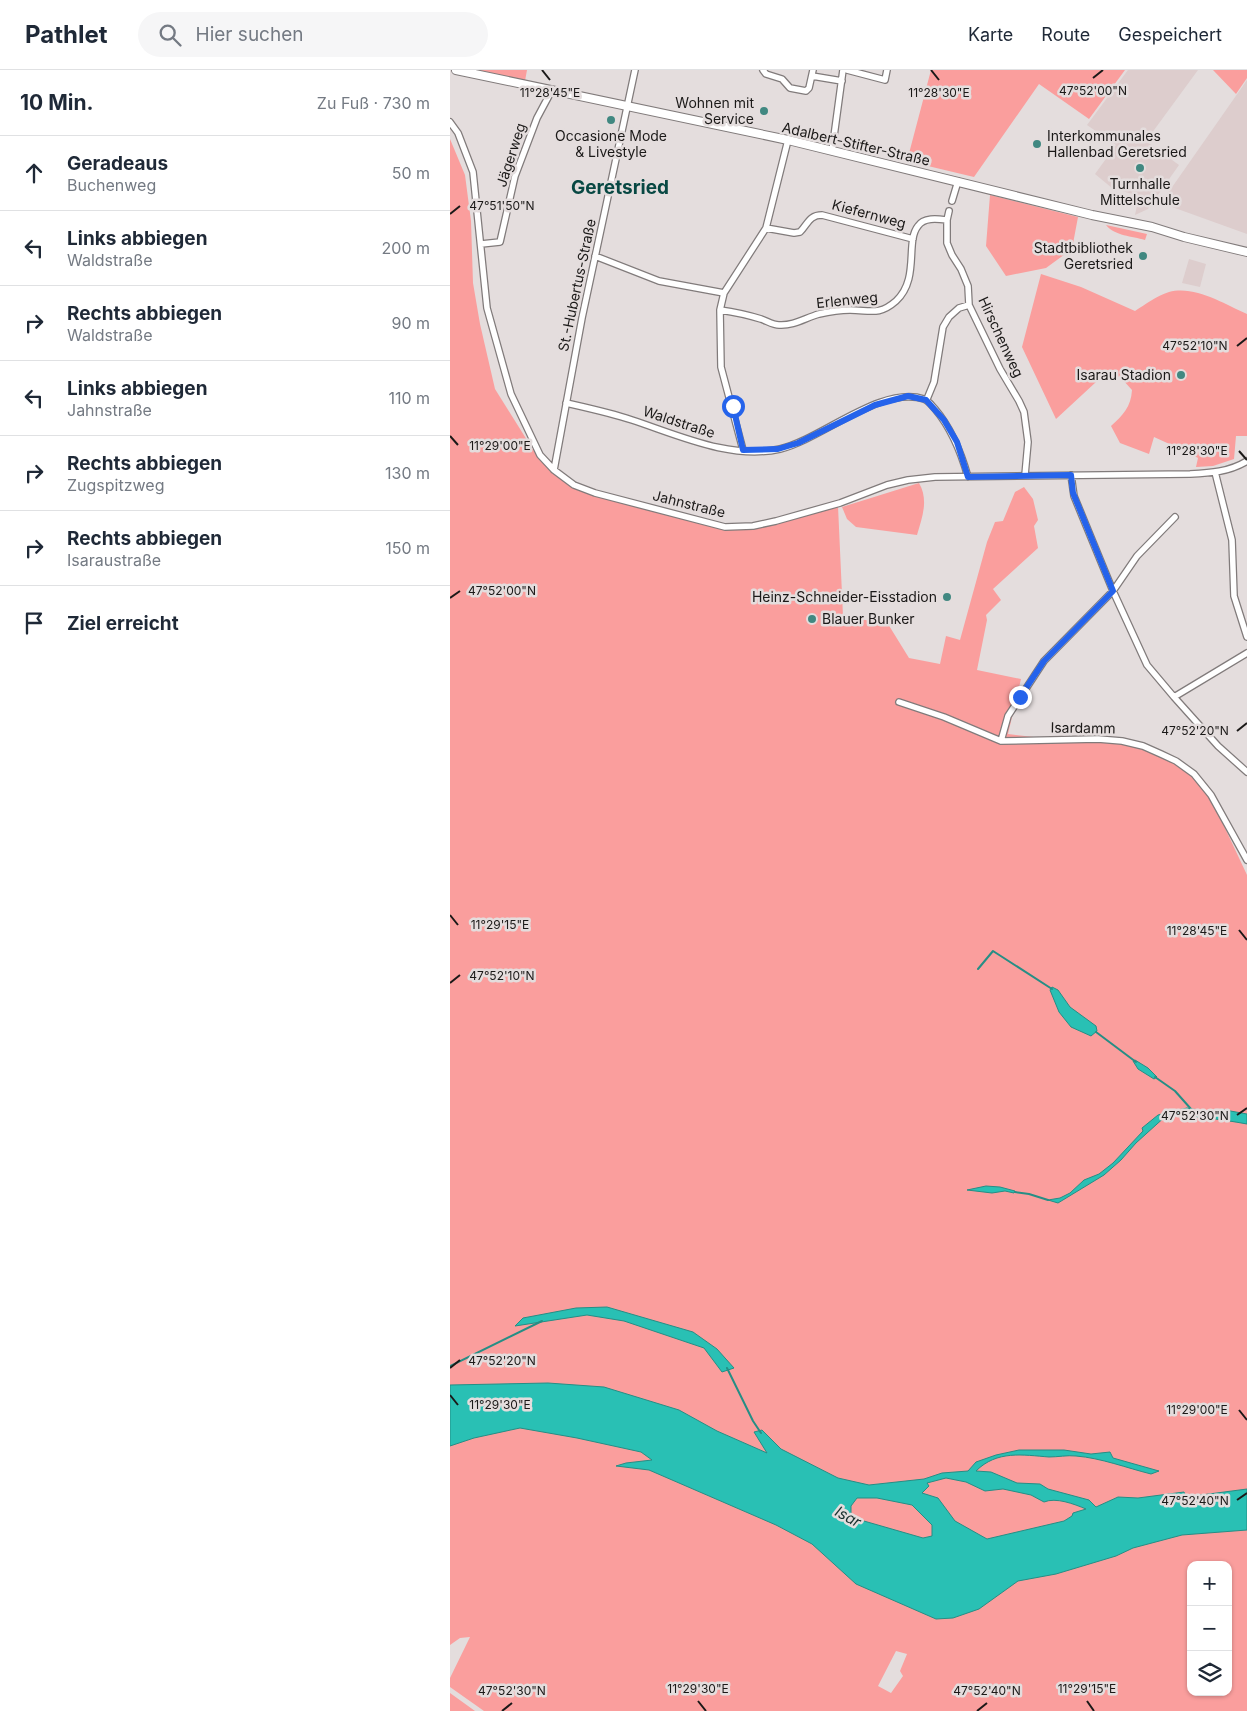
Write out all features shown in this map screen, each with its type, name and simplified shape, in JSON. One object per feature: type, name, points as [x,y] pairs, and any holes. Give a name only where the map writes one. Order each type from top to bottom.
[{"type":"street","name":"Adalbert-Stifter-Straße","points":[[456,70],[788,140],[1092,215],[1152,227],[1184,237],[1247,252]]},
{"type":"street","name":"St.-Hubertus-Straße","points":[[554,470],[595,256],[635,70]]},
{"type":"street","points":[[763,70],[766,74],[782,79],[790,88],[806,91],[809,88],[812,73],[842,81]]},
{"type":"street","points":[[832,151],[845,70],[885,80],[887,70]]},
{"type":"street","name":"Jägerweg","points":[[481,244],[500,242],[516,176],[537,118],[552,90]]},
{"type":"street","name":"Jahnstraße","points":[[450,122],[458,133],[473,172],[489,320],[511,394],[540,455],[554,470],[574,485],[595,493],[725,527],[753,526],[776,521],[840,503],[887,485],[908,480],[934,477],[1025,475],[1190,474],[1230,469],[1247,461]]},
{"type":"street","points":[[743,450],[721,367],[720,310],[724,292],[766,228],[788,140]]},
{"type":"street","points":[[952,201],[958,181]]},
{"type":"street","name":"Hirschenweg","points":[[950,211],[947,220],[947,242],[968,286],[969,305],[1000,369],[1024,412],[1028,442],[1025,475]]},
{"type":"street","name":"Kiefernweg","points":[[766,228],[794,233],[800,232],[814,215],[822,215],[913,239]]},
{"type":"street","points":[[913,239],[917,226],[923,221],[947,220]]},
{"type":"street","name":"Erlenweg","points":[[720,310],[778,325],[794,324],[821,314],[849,310],[873,312],[884,310],[903,294],[912,262],[913,239]]},
{"type":"street","points":[[595,256],[659,281],[724,292]]},
{"type":"street","points":[[968,477],[957,442],[944,420],[926,400],[934,382],[943,327],[949,317],[959,308],[969,305]]},
{"type":"street","name":"Waldstraße","points":[[566,402],[616,415],[721,449],[743,450],[778,449],[798,443],[851,415],[891,399],[908,396],[926,400]]},
{"type":"street","points":[[1214,472],[1232,540],[1234,596],[1247,635]]},
{"type":"street","points":[[1071,475],[1073,493],[1113,591],[1147,664],[1218,746],[1247,772]]},
{"type":"street","points":[[1001,741],[1008,716],[1044,661],[1113,591],[1137,556],[1175,517]]},
{"type":"street","points":[[1174,697],[1247,653]]},
{"type":"street","name":"Isardamm","points":[[899,702],[944,717],[1001,741],[1098,739],[1122,741],[1143,746],[1169,757],[1194,774],[1211,795],[1224,815],[1247,860]]},
{"type":"shaded area","points":[[474,70],[527,70],[525,81],[474,72]]},
{"type":"shaded area","points":[[931,70],[1125,70],[1089,119],[1039,84],[974,177],[907,161]]},
{"type":"shaded area","points":[[1128,70],[1198,70],[1146,141],[1179,165],[1148,209],[1135,215],[1139,196],[1112,188],[1095,174],[1116,145],[1087,125]]},
{"type":"shaded area","points":[[1213,70],[1247,70],[1247,78],[1236,94]]},
{"type":"shaded area","points":[[1247,80],[1247,234],[1161,203]]},
{"type":"shaded area","points":[[450,139],[465,175],[471,221],[473,283],[495,389],[537,456],[547,467],[572,487],[594,496],[724,529],[838,506],[843,616],[888,624],[909,658],[940,664],[946,636],[960,640],[987,542],[995,522],[1003,521],[1015,492],[1024,487],[1033,499],[1038,520],[1034,526],[1038,548],[993,589],[1001,600],[986,615],[987,620],[977,670],[1021,679],[1008,734],[1087,743],[1122,743],[1142,748],[1176,762],[1193,775],[1210,796],[1247,875],[1247,1711],[484,1711],[450,1687],[450,1678],[470,1637],[460,1638],[450,1645]],"holes":[[[896,1651],[907,1654],[900,1671],[903,1676],[891,1693],[878,1686]]]},
{"type":"shaded area","points":[[990,195],[1078,217],[1072,249],[1046,268],[1006,276],[986,246]]},
{"type":"shaded area","points":[[1106,225],[1147,234],[1145,240],[1119,234]]},
{"type":"shaded area","points":[[1189,259],[1206,264],[1200,287],[1182,283]]},
{"type":"shaded area","name":"Isarau Stadion","points":[[1041,274],[1081,287],[1135,311],[1151,300],[1169,292],[1189,291],[1199,293],[1247,314],[1247,436],[1236,436],[1234,459],[1213,466],[1196,467],[1198,458],[1189,453],[1187,447],[1176,447],[1154,437],[1149,454],[1120,443],[1111,426],[1126,410],[1132,390],[1122,379],[1109,370],[1056,419],[1022,347]]},
{"type":"shaded area","points":[[919,483],[924,496],[924,502],[917,535],[856,527],[847,519],[842,507]]},
{"type":"shaded area","points":[[450,1693],[475,1711],[450,1711]]},
{"type":"water","points":[[1052,987],[1058,990],[1070,1007],[1096,1026],[1097,1031],[1091,1036],[1071,1027],[1059,1012],[1050,990]]},
{"type":"water","points":[[1135,1060],[1148,1068],[1157,1077],[1154,1079],[1138,1069],[1133,1061]]},
{"type":"water","points":[[1187,1108],[1208,1112],[1225,1110],[1247,1114],[1247,1124],[1167,1115],[1104,1175],[1058,1203],[1048,1200],[1060,1198],[1070,1193],[1084,1180],[1099,1174],[1113,1163],[1143,1131],[1142,1128],[1158,1115]]},
{"type":"water","points":[[986,1186],[1015,1191],[1014,1193],[1005,1191],[992,1193],[967,1190]]},
{"type":"water","points":[[607,1307],[693,1332],[717,1349],[734,1368],[722,1372],[704,1348],[624,1321],[587,1315],[515,1326],[523,1318],[576,1308]]},
{"type":"water","name":"Isar","points":[[548,1383],[604,1387],[679,1410],[717,1431],[767,1453],[754,1432],[762,1430],[781,1449],[838,1478],[869,1485],[924,1479],[942,1473],[968,1471],[976,1462],[1019,1450],[1064,1450],[1091,1454],[1110,1452],[1113,1458],[1159,1471],[1151,1474],[1104,1461],[1076,1456],[1011,1455],[984,1464],[976,1471],[991,1472],[1017,1483],[1040,1484],[1048,1489],[1089,1500],[1096,1507],[1118,1497],[1138,1498],[1184,1492],[1186,1497],[1247,1489],[1247,1530],[1182,1535],[1133,1548],[1116,1556],[1056,1574],[1018,1581],[979,1609],[953,1618],[936,1619],[856,1584],[812,1544],[776,1525],[649,1470],[616,1466],[652,1460],[641,1452],[520,1428],[474,1438],[450,1446],[450,1385]],"holes":[[[946,1478],[966,1482],[985,1491],[1003,1489],[1031,1495],[1044,1502],[1054,1500],[1071,1503],[1086,1509],[1073,1513],[1072,1516],[1064,1521],[987,1539],[955,1521],[938,1498],[922,1493],[929,1486],[927,1483]],[[857,1498],[877,1498],[912,1505],[932,1525],[932,1536],[923,1538],[857,1519],[851,1513],[851,1506]]]},
{"type":"waterway","points":[[978,969],[993,951],[1052,989]]},
{"type":"waterway","points":[[1096,1032],[1136,1062]]},
{"type":"waterway","points":[[1155,1077],[1175,1091],[1191,1109]]},
{"type":"waterway","points":[[1015,1192],[1048,1200]]},
{"type":"waterway","points":[[450,1366],[542,1321]]},
{"type":"waterway","points":[[727,1368],[753,1421],[761,1433]]},
{"type":"place","name":"Wohnen mit Service","points":[[764,111]]},
{"type":"place","name":"Occasione Mode & Livestyle","points":[[611,120]]},
{"type":"place","name":"Interkommunales Hallenbad Geretsried","points":[[1037,144]]},
{"type":"place","name":"Turnhalle Mittelschule","points":[[1140,168]]},
{"type":"place","name":"Stadtbibliothek Geretsried","points":[[1143,256]]},
{"type":"place","name":"Isarau Stadion","points":[[1181,375]]},
{"type":"place","name":"Heinz-Schneider-Eisstadion","points":[[947,597]]},
{"type":"place","name":"Blauer Bunker","points":[[812,619]]},
{"type":"district","name":"Geretsried","points":[[620,187]]},
{"type":"route","points":[[733,406],[743,450],[761,450],[778,449],[798,443],[851,415],[891,399],[908,396],[926,400],[944,420],[957,442],[968,477],[1071,475],[1073,493],[1113,591],[1044,661],[1020,697]]}]
